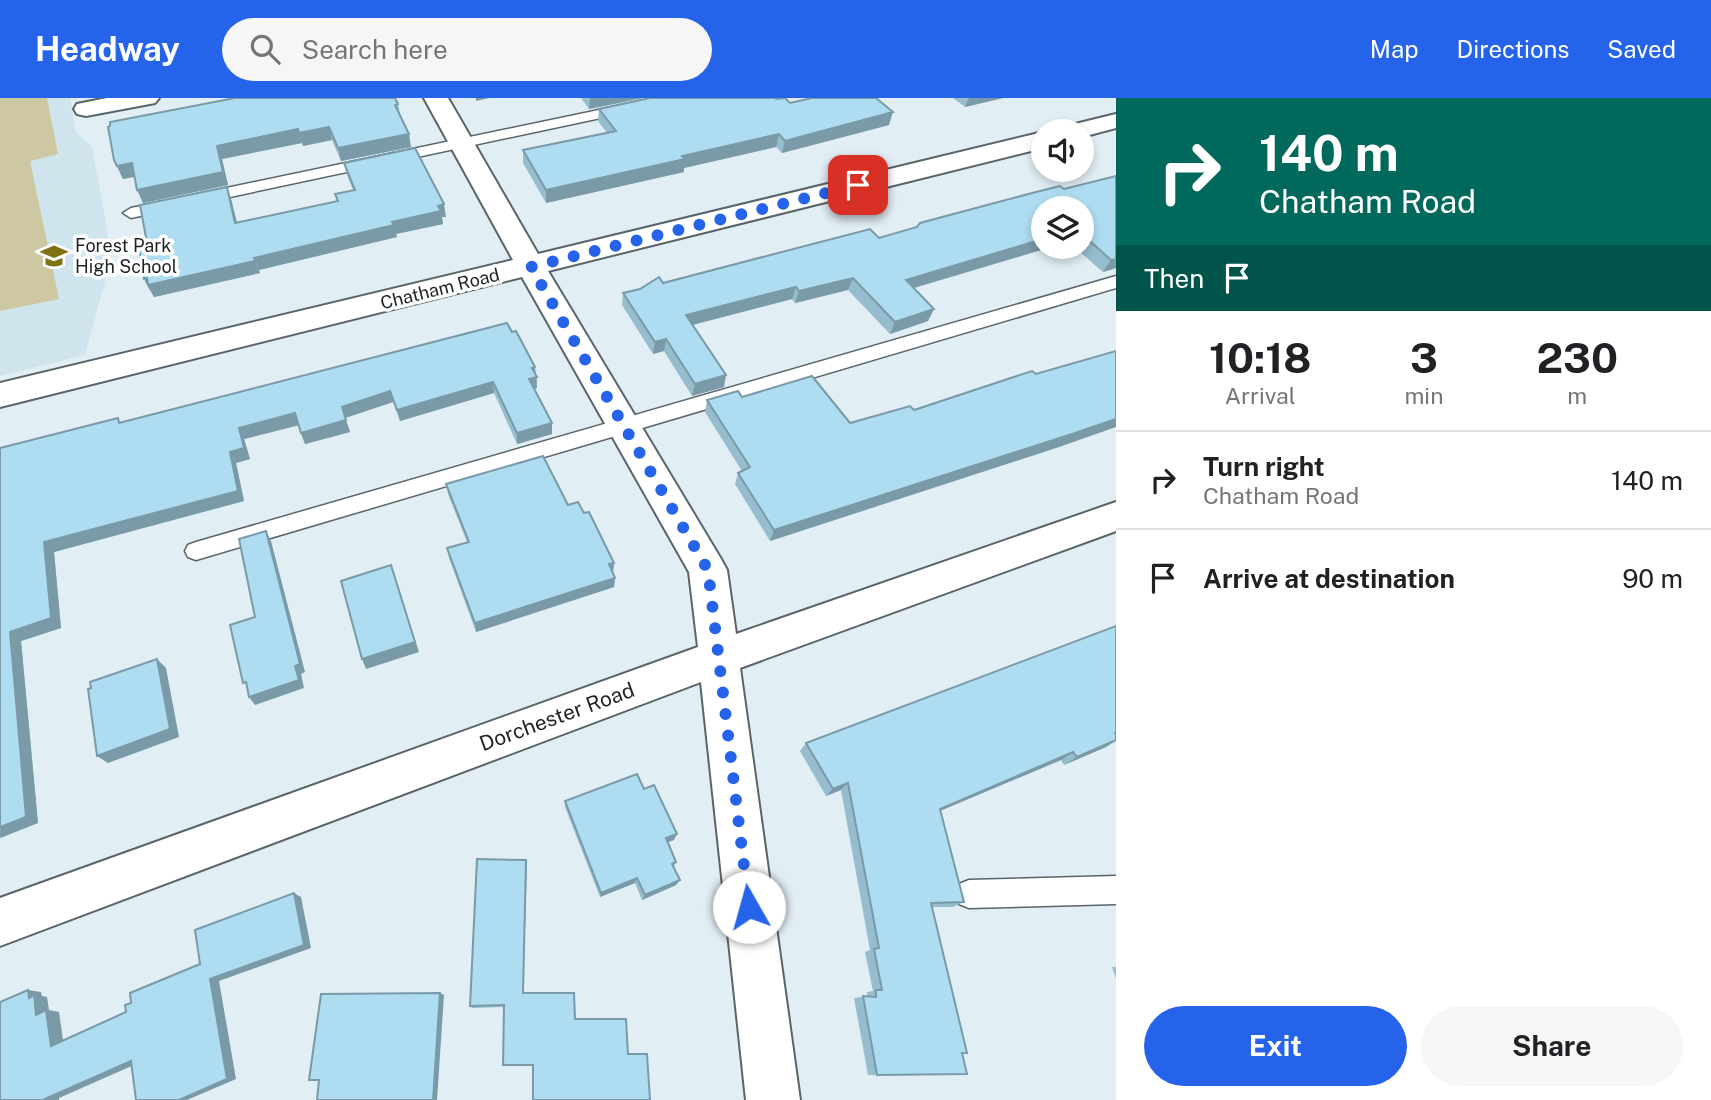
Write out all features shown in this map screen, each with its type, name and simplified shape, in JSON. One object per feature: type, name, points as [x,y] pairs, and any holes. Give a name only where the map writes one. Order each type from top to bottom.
[{"type":"street","points":[[85,104],[147,98]]},
{"type":"street","points":[[436,98],[623,427],[708,570],[773,1100]]},
{"type":"street","points":[[1094,126],[1116,121]]},
{"type":"street","name":"Chatham Road","points":[[0,395],[531,267],[1031,142]]},
{"type":"street","name":"Dorchester Road","points":[[0,922],[718,658],[1116,516]]},
{"type":"lane","points":[[131,213],[676,98]]},
{"type":"lane","points":[[196,551],[1116,282]]},
{"type":"lane","points":[[969,894],[1116,890]]},
{"type":"shaded area","name":"Forest Park High School","points":[[0,98],[70,98],[76,132],[92,147],[108,235],[106,277],[85,355],[0,376]]},
{"type":"shaded area","points":[[0,98],[47,98],[58,154],[30,161],[59,299],[0,311]]},
{"type":"building","points":[[235,98],[395,98],[398,104],[395,105],[409,134],[338,148],[329,127],[299,133],[298,129],[217,146],[223,172],[137,190],[132,163],[117,166],[108,127],[110,122]]},
{"type":"building","points":[[650,98],[785,98],[790,103],[812,98],[876,98],[893,112],[785,141],[779,134],[682,156],[685,159],[546,190],[523,150],[616,131],[599,109]]},
{"type":"building","points":[[415,148],[444,204],[438,206],[441,211],[392,222],[394,225],[254,258],[255,261],[148,285],[147,278],[144,279],[139,249],[142,248],[141,244],[147,243],[140,205],[227,187],[235,223],[338,201],[335,194],[355,190],[344,163]]},
{"type":"building","points":[[1116,176],[1116,259],[1111,260],[1094,245],[1094,196],[1031,196],[1031,243],[906,280],[934,309],[895,322],[853,278],[799,291],[796,287],[686,315],[726,375],[695,384],[666,339],[655,342],[623,293],[640,289],[659,277],[663,283],[870,229],[879,238],[917,227],[920,223],[1036,192]]},
{"type":"building","points":[[507,323],[512,332],[516,331],[535,367],[532,368],[537,377],[529,379],[552,423],[517,433],[493,382],[397,410],[390,391],[342,407],[346,420],[301,433],[295,413],[239,428],[244,448],[230,452],[238,491],[44,542],[51,618],[10,632],[26,817],[0,827],[0,448],[118,418],[119,423]]},
{"type":"building","points":[[1116,351],[1116,419],[774,530],[738,473],[750,467],[707,400],[738,391],[742,397],[812,376],[850,423],[910,406],[914,410],[1032,371],[1036,374]]},
{"type":"building","points":[[543,456],[568,505],[578,502],[584,513],[589,512],[614,563],[609,564],[615,578],[475,623],[447,548],[469,542],[446,484]]},
{"type":"building","points":[[266,531],[300,664],[295,666],[299,680],[249,697],[246,682],[243,683],[230,625],[255,617],[239,539]]},
{"type":"building","points":[[391,565],[415,642],[362,659],[341,581]]},
{"type":"building","points":[[1116,626],[1116,740],[1077,757],[1073,752],[940,809],[964,902],[931,903],[967,1053],[962,1053],[967,1074],[877,1075],[863,996],[876,997],[876,990],[882,990],[874,949],[879,948],[848,783],[833,789],[806,743]]},
{"type":"building","points":[[157,659],[170,729],[97,756],[88,689],[91,688],[90,682]]},
{"type":"building","points":[[637,774],[644,789],[654,785],[677,834],[666,838],[676,862],[672,864],[680,880],[645,895],[637,878],[601,893],[565,801]]},
{"type":"building","points":[[477,859],[526,860],[523,993],[574,993],[575,1019],[626,1019],[628,1054],[647,1054],[650,1100],[533,1100],[533,1065],[503,1065],[504,1005],[470,1006]]},
{"type":"building","points":[[294,893],[304,945],[210,979],[227,1079],[179,1100],[136,1100],[131,1061],[45,1100],[0,1100],[0,1002],[28,990],[29,998],[34,995],[36,1015],[46,1010],[51,1046],[126,1012],[125,1005],[131,1003],[130,993],[200,964],[195,930]]},
{"type":"building","points":[[440,993],[433,1100],[317,1100],[319,1080],[309,1080],[321,994]]},
{"type":"place","name":"Forest Park High School","points":[[54,256]]},
{"type":"route","points":[[749,907],[708,570],[531,267],[858,185]]}]
